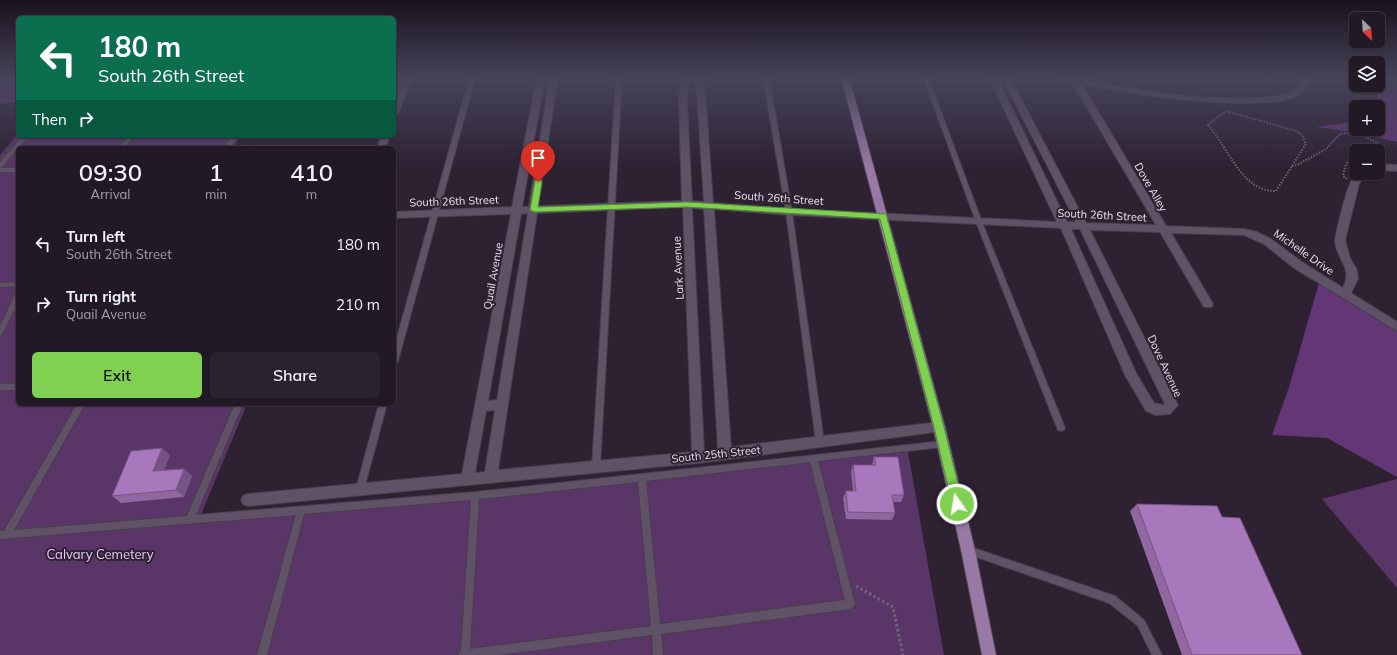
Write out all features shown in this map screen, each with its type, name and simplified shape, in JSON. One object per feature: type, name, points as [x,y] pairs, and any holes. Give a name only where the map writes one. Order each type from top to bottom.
[{"type":"main road","points":[[854,108],[939,427],[968,550],[989,655]]},
{"type":"street","name":"Quail Avenue","points":[[468,478],[536,108]]},
{"type":"street","points":[[491,476],[550,108]]},
{"type":"street","name":"Lark Avenue","points":[[683,108],[698,457]]},
{"type":"street","points":[[702,108],[725,454]]},
{"type":"street","name":"Dove Avenue","points":[[1008,108],[1064,225],[1137,388],[1150,407],[1156,410],[1166,410],[1172,405],[1083,226],[1022,108]]},
{"type":"street","name":"Dove Alley","points":[[1091,108],[1162,230],[1208,304]]},
{"type":"street","points":[[532,128],[547,127]]},
{"type":"street","points":[[1385,167],[1397,168]]},
{"type":"street","points":[[1345,295],[1353,279],[1352,270],[1345,258],[1340,240],[1354,184],[1357,180]]},
{"type":"street","name":"South 26th Street","points":[[396,215],[687,204],[789,212],[1162,230]]},
{"type":"street","name":"Michelle Drive","points":[[1162,230],[1244,232],[1258,236],[1268,241],[1297,264],[1397,327]]},
{"type":"street","points":[[501,296],[520,296]]},
{"type":"street","points":[[482,406],[503,405]]},
{"type":"street","name":"South 25th Street","points":[[248,500],[698,457],[939,427]]},
{"type":"lane","points":[[396,354],[464,108]]},
{"type":"lane","points":[[596,466],[617,108]]},
{"type":"lane","points":[[771,108],[789,212],[820,442]]},
{"type":"lane","points":[[936,108],[979,222],[1061,428]]},
{"type":"lane","points":[[17,146],[24,138]]},
{"type":"lane","points":[[0,166],[16,148]]},
{"type":"lane","points":[[0,170],[16,170]]},
{"type":"lane","points":[[0,285],[16,284]]},
{"type":"lane","points":[[0,333],[16,299]]},
{"type":"lane","points":[[0,387],[16,387]]},
{"type":"lane","points":[[3,535],[80,406]]},
{"type":"lane","points":[[190,520],[237,406]]},
{"type":"lane","points":[[360,489],[382,406]]},
{"type":"lane","points":[[3,535],[475,496],[943,444]]},
{"type":"lane","points":[[475,496],[464,655],[850,604],[813,458]]},
{"type":"lane","points":[[642,478],[658,655]]},
{"type":"lane","points":[[262,655],[301,510]]},
{"type":"lane","points":[[968,550],[1112,598],[1141,623],[1157,655]]},
{"type":"path","points":[[1292,166],[1306,144],[1302,135],[1296,131],[1226,111],[1208,125],[1240,171],[1250,182],[1267,192],[1276,191],[1292,166],[1297,165],[1326,149],[1340,134],[1346,133],[1364,136],[1379,144]]},
{"type":"path","points":[[1349,158],[1346,162],[1343,176],[1354,184]]},
{"type":"path","points":[[844,579],[893,607],[903,655]]},
{"type":"green space","name":"Calvary Cemetery","points":[[16,136],[16,138],[239,138],[234,146],[16,146],[16,406],[246,406],[197,524],[908,452],[944,655],[0,655],[0,155]]},
{"type":"green space","points":[[1397,479],[1397,588],[1322,499]]},
{"type":"shaded area","points":[[1385,108],[1397,108],[1397,142],[1371,136],[1385,136]]},
{"type":"shaded area","points":[[1349,123],[1349,131],[1316,127]]},
{"type":"shaded area","points":[[1319,283],[1397,332],[1397,477],[1327,438],[1272,435],[1289,387]]},
{"type":"building","points":[[162,448],[153,471],[184,469],[176,490],[112,496],[131,451]]},
{"type":"building","points":[[874,457],[898,457],[904,495],[892,495],[895,513],[848,512],[846,491],[856,491],[853,465],[876,465]]},
{"type":"building","points":[[1137,504],[1217,506],[1222,517],[1240,518],[1302,655],[1192,655]]},
{"type":"route","points":[[538,182],[534,210],[687,204],[789,212],[883,216],[939,427],[957,504]]}]
